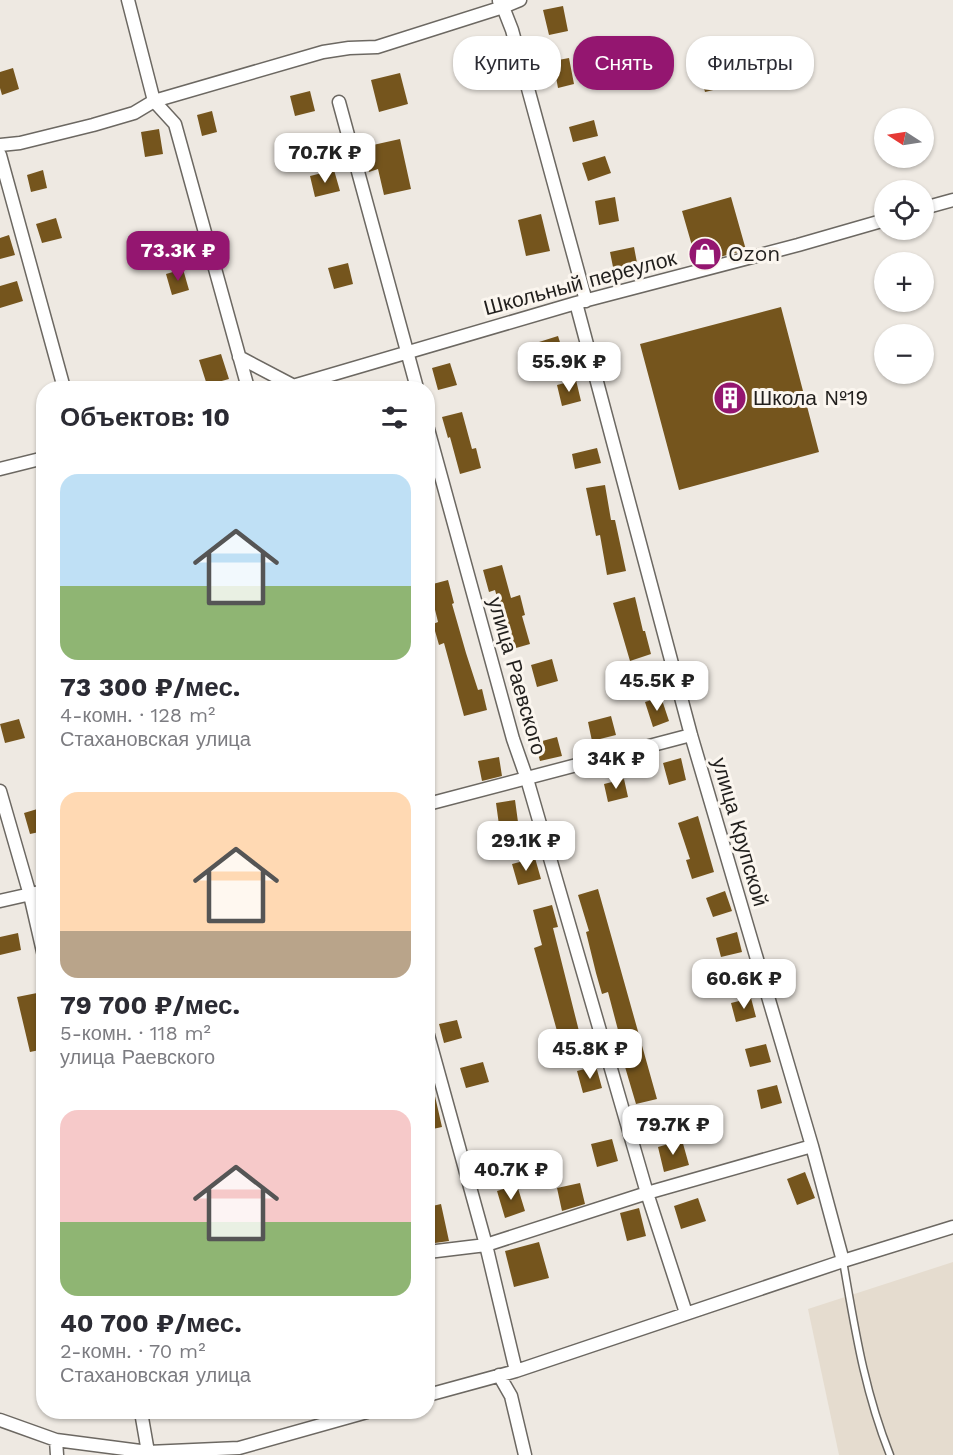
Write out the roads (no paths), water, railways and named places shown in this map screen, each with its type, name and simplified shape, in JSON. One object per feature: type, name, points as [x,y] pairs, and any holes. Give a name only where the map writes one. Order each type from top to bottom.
[{"type":"street","points":[[128,0],[154,101],[175,124],[246,381]]},
{"type":"street","points":[[0,145],[20,143],[93,125],[134,113],[154,101],[323,52],[377,47],[500,3],[520,0]]},
{"type":"street","name":"улица Крупской","points":[[500,3],[512,30],[558,195],[581,302],[691,735],[812,1146],[843,1260]]},
{"type":"street","points":[[339,102],[415,381]]},
{"type":"street","points":[[0,155],[62,381]]},
{"type":"street","points":[[934,205],[953,200]]},
{"type":"street","name":"Школьный переулок","points":[[311,381],[581,302],[874,223]]},
{"type":"street","points":[[239,357],[280,381]]},
{"type":"street","name":"улица Раевского","points":[[435,455],[513,739],[527,778],[646,1193],[686,1313]]},
{"type":"street","points":[[0,469],[36,460]]},
{"type":"street","points":[[435,802],[691,735]]},
{"type":"street","points":[[0,791],[36,921]]},
{"type":"street","points":[[0,901],[36,893]]},
{"type":"street","points":[[435,1060],[486,1245],[516,1371]]},
{"type":"street","points":[[435,1251],[486,1245],[646,1193],[812,1146]]},
{"type":"street","points":[[435,1393],[516,1371],[843,1260],[953,1227]]},
{"type":"street","points":[[499,1375],[511,1396],[525,1455]]},
{"type":"street","points":[[142,1419],[147,1454]]},
{"type":"street","points":[[0,1420],[56,1440],[147,1454],[239,1448],[338,1419]]},
{"type":"street","points":[[56,1440],[57,1455]]},
{"type":"lane","points":[[843,1260],[862,1373],[877,1423],[890,1455]]},
{"type":"place","name":"Ozon","points":[[705,254]]},
{"type":"place","name":"Школа №19","points":[[730,398]]}]
